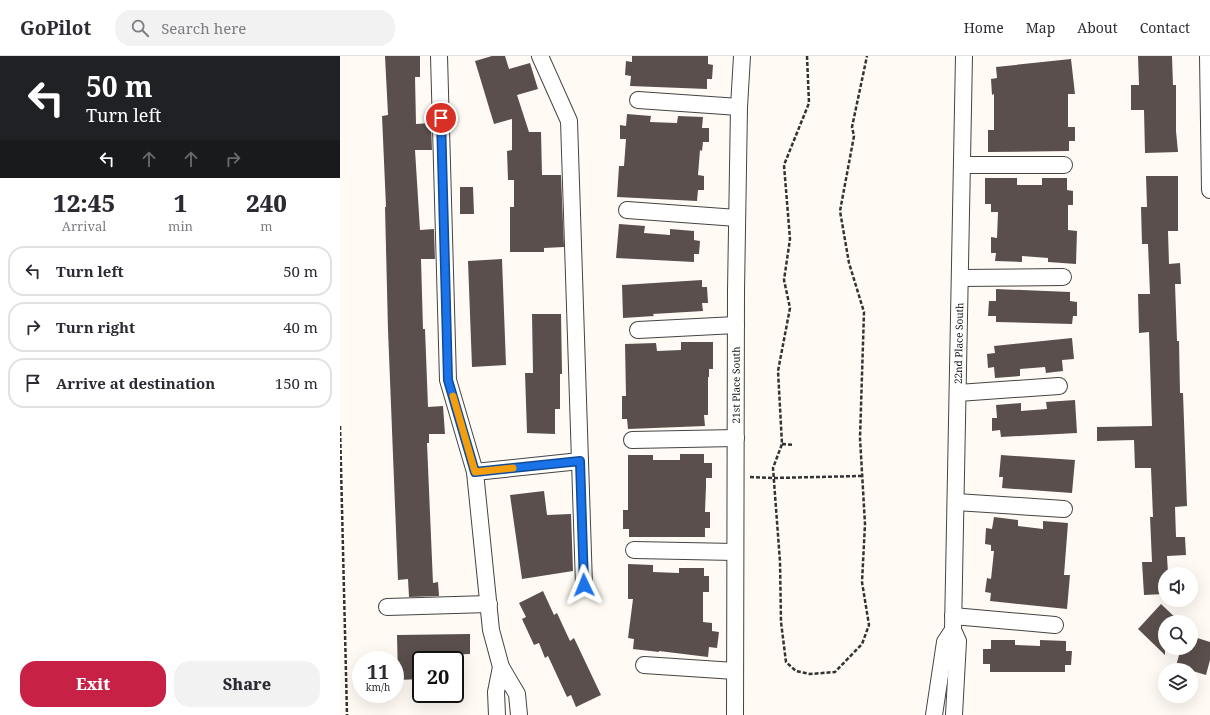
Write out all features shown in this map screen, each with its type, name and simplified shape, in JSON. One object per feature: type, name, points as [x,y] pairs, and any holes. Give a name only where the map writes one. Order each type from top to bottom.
[{"type":"street","points":[[439,56],[448,380],[475,472],[491,630],[501,667],[517,694],[519,715]]},
{"type":"street","points":[[540,56],[569,121],[584,585]]},
{"type":"street","name":"21st Place South","points":[[735,715],[737,218],[739,107],[742,56]]},
{"type":"street","name":"22nd Place South","points":[[954,715],[958,642],[953,623],[964,56]]},
{"type":"street","points":[[1208,56],[1210,190]]},
{"type":"street","points":[[638,100],[739,107]]},
{"type":"street","points":[[962,165],[1064,165]]},
{"type":"street","points":[[627,210],[737,218]]},
{"type":"street","points":[[960,278],[1063,277]]},
{"type":"street","points":[[638,330],[736,325]]},
{"type":"street","points":[[958,394],[1059,386]]},
{"type":"street","points":[[632,440],[736,438]]},
{"type":"street","points":[[475,472],[580,461]]},
{"type":"street","points":[[956,502],[1064,508]]},
{"type":"street","points":[[634,550],[735,552]]},
{"type":"street","points":[[386,608],[489,604]]},
{"type":"street","points":[[953,623],[1055,625]]},
{"type":"street","name":"22nd Place South","points":[[934,715],[945,642],[953,623]]},
{"type":"street","points":[[644,665],[735,671]]},
{"type":"street","points":[[497,715],[496,692],[501,667]]},
{"type":"path","points":[[807,56],[809,103],[784,165],[790,239],[784,280],[790,308],[778,371],[782,444],[773,468],[780,562],[781,622],[786,662],[796,671],[810,674],[835,672],[862,644],[869,625],[862,582],[865,524],[860,438],[864,312],[848,263],[840,210],[854,136],[852,127],[867,56]]},
{"type":"path","points":[[340,426],[347,715]]},
{"type":"path","points":[[782,444],[794,444]]},
{"type":"path","points":[[736,476],[774,478],[862,476]]},
{"type":"building","points":[[385,56],[420,56],[420,77],[415,77],[416,124],[431,123],[432,150],[415,150],[420,230],[434,229],[435,259],[421,259],[423,329],[425,329],[428,407],[443,406],[445,434],[429,434],[429,443],[427,443],[433,583],[438,582],[439,596],[409,597],[408,579],[398,580],[388,330],[386,207],[382,116],[388,115]]},
{"type":"building","points":[[492,56],[505,56],[509,69],[530,63],[538,89],[517,95],[529,132],[541,132],[542,175],[561,175],[564,247],[544,248],[544,252],[510,252],[510,207],[514,207],[514,180],[508,180],[507,151],[512,150],[512,119],[494,124],[475,61]]},
{"type":"building","points":[[632,56],[708,56],[708,64],[713,65],[712,79],[707,79],[707,89],[630,86],[631,76],[625,75],[626,61],[632,62]]},
{"type":"building","points":[[1138,56],[1172,56],[1173,85],[1176,85],[1176,131],[1178,152],[1145,153],[1144,110],[1131,110],[1131,85],[1139,85]]},
{"type":"building","points":[[1071,59],[1075,94],[1068,94],[1068,127],[1075,127],[1075,141],[1069,141],[1069,151],[988,152],[988,130],[994,130],[994,94],[992,95],[991,79],[997,78],[996,67]]},
{"type":"building","points":[[627,114],[651,116],[650,122],[677,123],[678,116],[703,117],[702,128],[709,128],[709,142],[703,142],[702,151],[700,150],[698,175],[704,176],[704,190],[698,190],[697,201],[617,197],[619,166],[624,166],[626,139],[620,139],[620,125],[626,126]]},
{"type":"building","points":[[1146,176],[1178,176],[1178,231],[1168,231],[1169,264],[1180,263],[1181,284],[1175,284],[1177,341],[1179,341],[1180,393],[1183,393],[1187,506],[1175,507],[1176,537],[1185,537],[1186,555],[1167,556],[1168,567],[1158,567],[1158,594],[1144,595],[1142,562],[1152,562],[1150,517],[1153,517],[1151,468],[1135,468],[1134,440],[1097,441],[1097,427],[1152,426],[1149,332],[1139,333],[1138,294],[1150,294],[1148,244],[1142,244],[1141,207],[1147,207]]},
{"type":"building","points":[[985,178],[1017,178],[1017,185],[1042,185],[1042,178],[1067,178],[1067,190],[1073,191],[1073,205],[1068,205],[1068,230],[1077,231],[1076,264],[1048,262],[1048,258],[1022,256],[1022,262],[995,261],[996,253],[991,253],[991,237],[997,238],[998,212],[991,212],[991,204],[985,204]]},
{"type":"building","points":[[460,187],[473,187],[474,214],[460,214]]},
{"type":"building","points":[[619,224],[645,226],[644,233],[670,235],[670,229],[694,231],[694,240],[700,241],[699,254],[694,254],[694,262],[616,258]]},
{"type":"building","points":[[502,259],[506,365],[472,367],[468,261]]},
{"type":"building","points":[[702,280],[702,287],[707,287],[708,303],[702,303],[703,311],[653,314],[654,316],[623,318],[622,285]]},
{"type":"building","points":[[996,289],[1070,292],[1070,301],[1077,302],[1077,316],[1073,316],[1072,324],[996,322],[996,316],[988,316],[989,301],[996,301]]},
{"type":"building","points":[[532,314],[561,314],[562,374],[560,374],[560,409],[555,409],[555,434],[527,433],[525,373],[533,373]]},
{"type":"building","points":[[1072,338],[1074,359],[1062,360],[1063,371],[1046,373],[1045,367],[1020,369],[1020,376],[995,378],[994,367],[988,368],[987,354],[995,353],[994,346]]},
{"type":"building","points":[[681,342],[713,342],[713,369],[709,369],[708,415],[704,415],[705,426],[628,429],[627,419],[622,419],[622,396],[626,396],[625,344],[656,343],[657,351],[681,350]]},
{"type":"building","points":[[1075,400],[1077,433],[1001,437],[1000,430],[992,431],[992,418],[997,418],[996,405],[1021,403],[1021,411],[1047,409],[1046,402]]},
{"type":"building","points":[[680,454],[704,454],[704,463],[712,463],[712,478],[706,478],[705,512],[710,512],[710,528],[705,528],[705,537],[629,537],[629,529],[623,529],[623,510],[628,510],[628,455],[653,455],[653,460],[680,460]]},
{"type":"building","points":[[1001,455],[1075,460],[1072,493],[1002,488],[1003,477],[999,477]]},
{"type":"building","points":[[544,491],[547,515],[571,514],[573,571],[522,579],[510,495]]},
{"type":"building","points":[[994,517],[1018,520],[1018,526],[1043,529],[1043,521],[1068,523],[1064,575],[1070,575],[1067,609],[990,601],[991,593],[985,592],[987,578],[991,579],[994,551],[991,551],[991,545],[985,544],[986,528],[992,529]]},
{"type":"building","points":[[628,564],[653,565],[653,572],[679,573],[679,568],[704,568],[704,576],[709,576],[709,592],[703,592],[703,622],[712,623],[712,631],[719,632],[717,648],[709,647],[708,657],[633,649],[634,639],[628,638],[633,599],[628,599]]},
{"type":"building","points":[[543,591],[554,615],[557,613],[570,641],[574,638],[601,695],[576,707],[571,695],[567,697],[548,656],[545,658],[539,643],[534,645],[522,619],[526,617],[519,603]]},
{"type":"building","points":[[1158,607],[1164,607],[1173,615],[1158,615],[1158,648],[1138,629]]},
{"type":"building","points":[[470,634],[470,654],[464,654],[464,651],[412,651],[412,679],[404,680],[404,651],[397,651],[397,635]]},
{"type":"building","points":[[1198,638],[1210,642],[1210,660],[1206,675],[1198,673],[1198,663],[1177,663],[1179,655],[1198,655]]},
{"type":"building","points":[[991,640],[1015,640],[1015,645],[1040,646],[1040,640],[1066,641],[1066,651],[1072,651],[1071,665],[1065,665],[1065,672],[990,672],[990,664],[983,664],[983,649],[991,649]]},
{"type":"slow traffic","points":[[453,396],[475,472],[513,468]]},
{"type":"route","points":[[441,118],[448,380],[475,472],[580,461],[584,585]]}]
